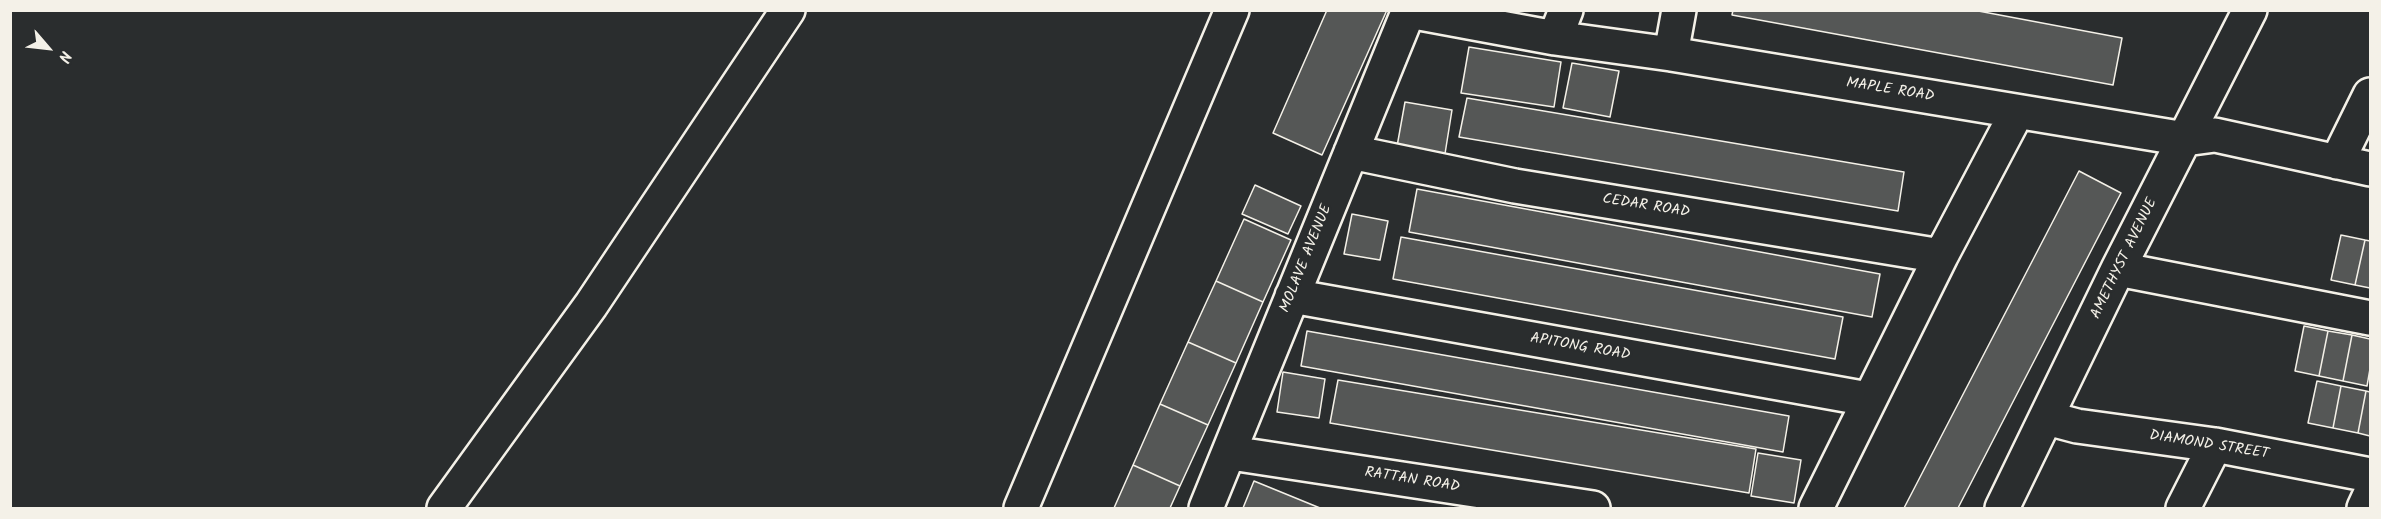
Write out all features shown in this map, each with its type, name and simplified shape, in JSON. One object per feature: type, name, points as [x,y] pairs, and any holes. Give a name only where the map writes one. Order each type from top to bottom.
[{"type":"street","points":[[444,508],[591,305],[788,10]]},
{"type":"street","points":[[1021,508],[1232,10]]},
{"type":"street","points":[[1671,54],[1679,10]]},
{"type":"street","name":"AMETHYST AVENUE","points":[[2002,508],[2118,269],[2250,10]]},
{"type":"street","name":"MAPLE ROAD","points":[[1409,11],[1561,24],[1671,54],[2185,139],[2215,135],[2370,169]]},
{"type":"street","name":"MOLAVE AVENUE","points":[[1206,508],[1231,453],[1292,296],[1409,11]]},
{"type":"street","points":[[2337,162],[2370,95]]},
{"type":"street","points":[[1815,508],[1868,399],[2017,112]]},
{"type":"street","name":"CEDAR ROAD","points":[[1351,152],[1515,186],[1941,256]]},
{"type":"street","points":[[2118,269],[2370,318]]},
{"type":"street","name":"APITONG ROAD","points":[[1292,296],[1868,399]]},
{"type":"street","name":"DIAMOND STREET","points":[[2047,418],[2077,426],[2215,445],[2370,476]]},
{"type":"street","points":[[2183,508],[2215,445]]},
{"type":"street","name":"RATTAN ROAD","points":[[1231,453],[1483,500],[1593,508]]},
{"type":"street","points":[[2364,508],[2370,495]]},
{"type":"building","points":[[1327,10],[1387,10],[1322,155],[1273,133]]},
{"type":"building","points":[[1733,10],[1973,10],[2122,38],[2113,85],[1732,15]]},
{"type":"building","points":[[1469,47],[1561,62],[1554,107],[1461,93]]},
{"type":"building","points":[[1572,63],[1619,71],[1610,117],[1563,108]]},
{"type":"building","points":[[1467,98],[1904,172],[1898,211],[1459,137]]},
{"type":"building","points":[[1405,102],[1452,110],[1444,160],[1396,152]]},
{"type":"building","points":[[2079,171],[2121,193],[1958,508],[1904,508]]},
{"type":"building","points":[[1255,185],[1301,206],[1288,234],[1242,214]]},
{"type":"building","points":[[1417,189],[1880,274],[1872,317],[1409,232]]},
{"type":"building","points":[[1352,214],[1388,221],[1380,260],[1344,254]]},
{"type":"building","points":[[1244,219],[1291,240],[1263,302],[1216,281]]},
{"type":"building","points":[[2341,235],[2365,240],[2355,285],[2331,280]]},
{"type":"building","points":[[1401,237],[1843,317],[1835,359],[1393,279]]},
{"type":"building","points":[[2365,240],[2370,241],[2370,288],[2355,285]]},
{"type":"building","points":[[1216,281],[1263,302],[1236,363],[1188,342]]},
{"type":"building","points":[[2304,326],[2328,331],[2319,376],[2295,371]]},
{"type":"building","points":[[1307,331],[1789,416],[1783,452],[1301,366]]},
{"type":"building","points":[[2328,331],[2352,335],[2343,381],[2319,376]]},
{"type":"building","points":[[2352,335],[2370,339],[2370,369],[2367,386],[2343,381]]},
{"type":"building","points":[[1188,342],[1236,363],[1208,425],[1160,404]]},
{"type":"building","points":[[1283,372],[1325,379],[1319,418],[1277,412]]},
{"type":"building","points":[[1338,380],[1756,449],[1749,493],[1330,423]]},
{"type":"building","points":[[2317,381],[2341,386],[2333,428],[2308,423]]},
{"type":"building","points":[[2341,386],[2366,391],[2358,433],[2333,428]]},
{"type":"building","points":[[2366,391],[2370,392],[2370,436],[2358,433]]},
{"type":"building","points":[[1160,404],[1208,425],[1180,486],[1133,465]]},
{"type":"building","points":[[1758,453],[1801,460],[1794,503],[1751,496]]},
{"type":"building","points":[[1133,465],[1180,486],[1170,508],[1114,508]]},
{"type":"building","points":[[1254,481],[1320,508],[1243,508]]}]
